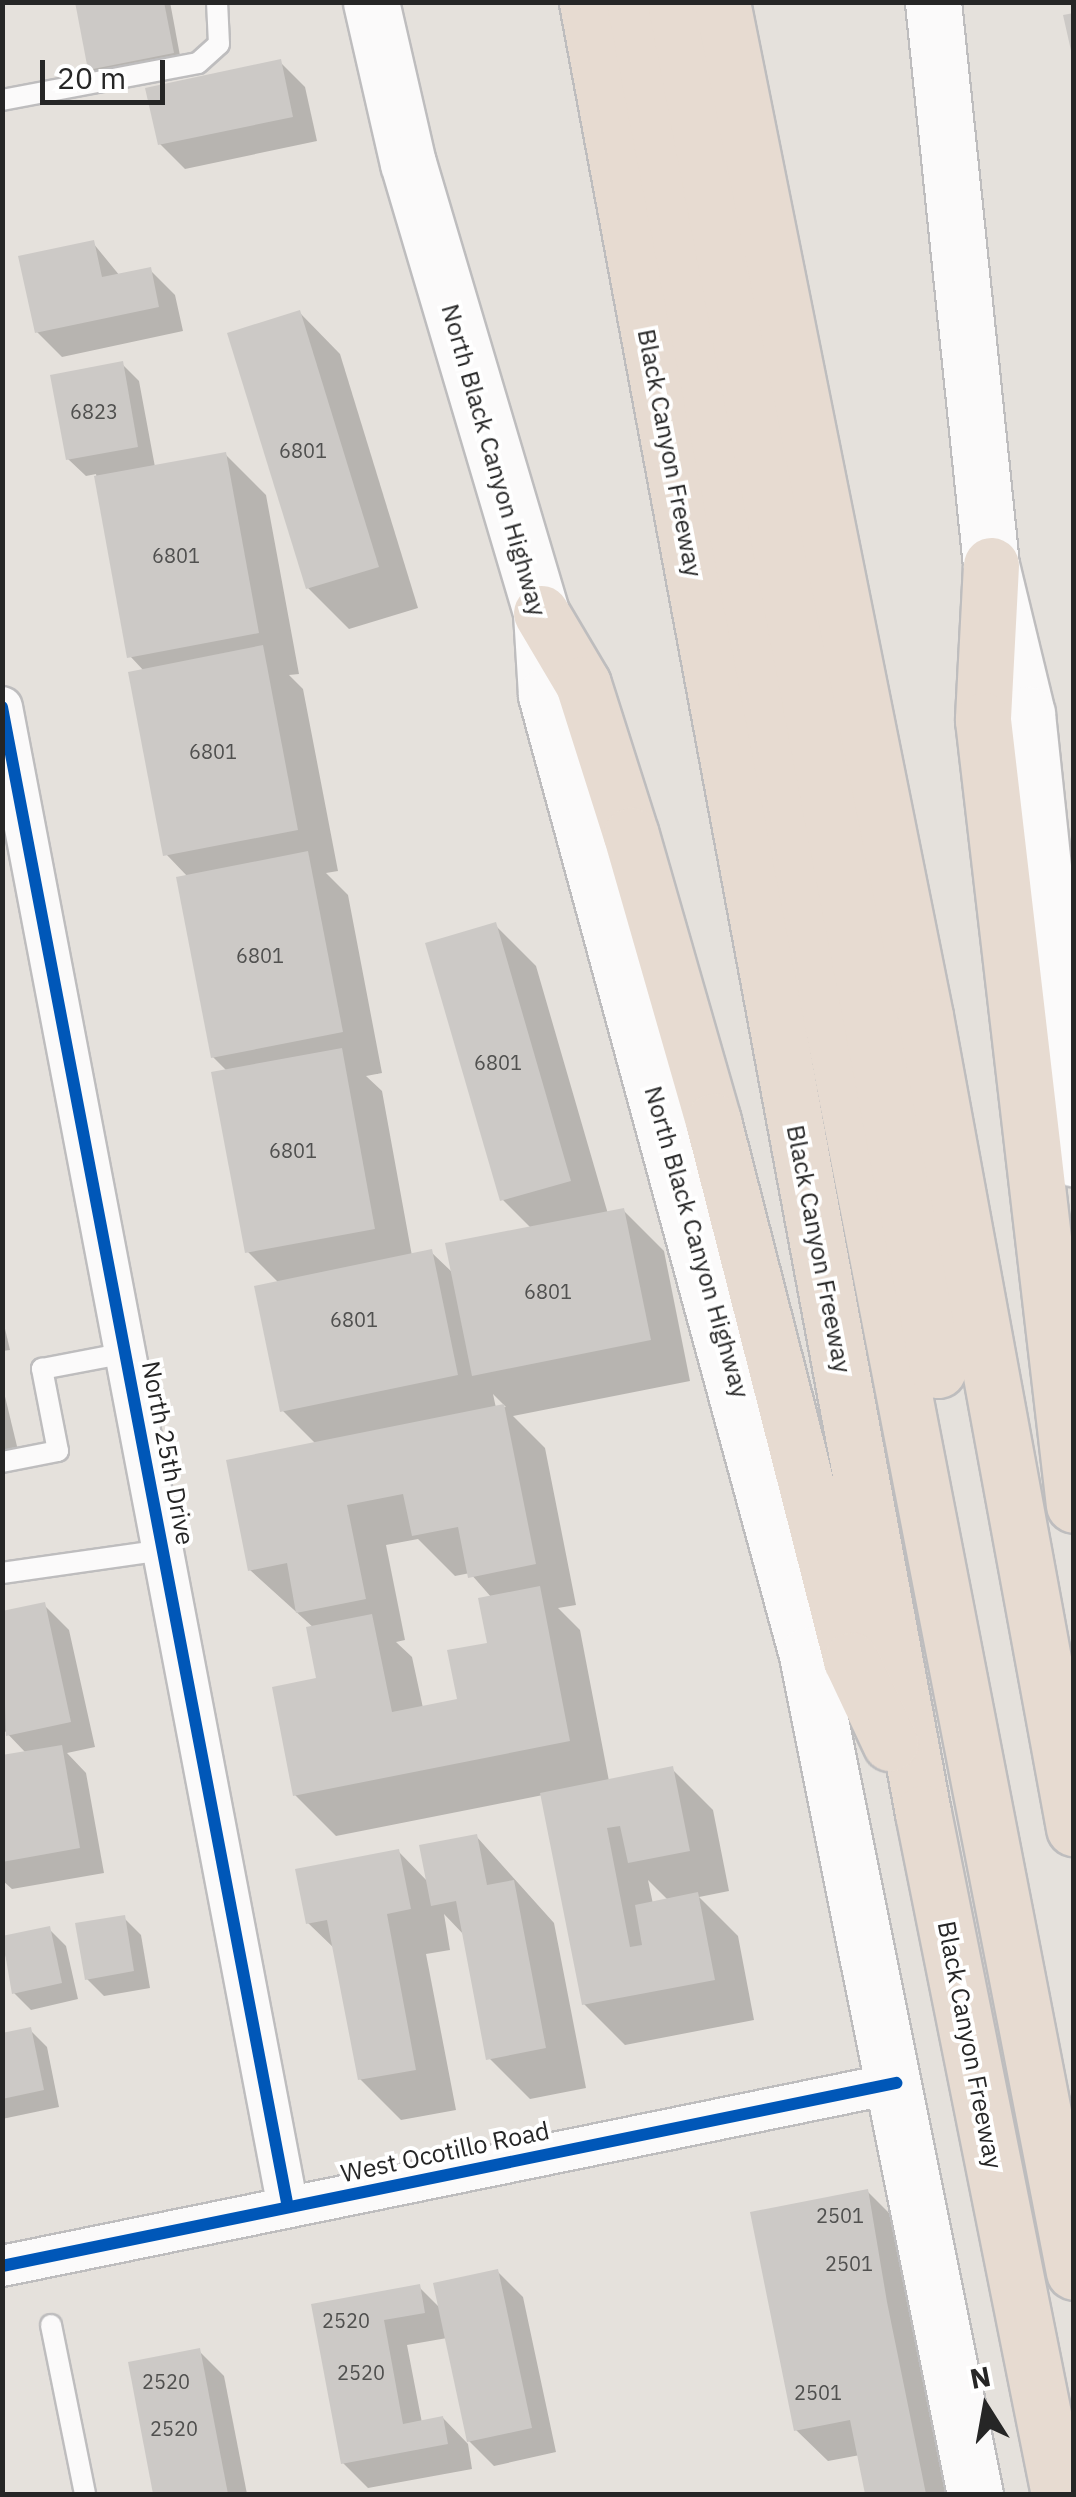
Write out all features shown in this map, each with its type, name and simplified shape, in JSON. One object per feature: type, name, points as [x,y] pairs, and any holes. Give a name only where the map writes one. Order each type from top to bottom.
[{"type":"highway","name":"Black Canyon Freeway","points":[[586,2],[924,1813],[1059,2494]]},
{"type":"highway","points":[[634,2],[1074,2272]]},
{"type":"highway","points":[[675,2],[1074,2075]]},
{"type":"highway","points":[[722,2],[925,1016],[1074,1828]]},
{"type":"highway","points":[[991,565],[983,720],[1074,1505]]},
{"type":"highway","points":[[541,613],[584,684],[631,836],[713,1121],[852,1660],[924,1813]]},
{"type":"main road","points":[[932,5],[991,565],[1026,714],[1074,1159]]},
{"type":"main road","name":"North Black Canyon Highway","points":[[377,19],[408,163],[541,613],[546,695],[807,1655],[896,2083],[974,2494]]},
{"type":"street","name":"North 25th Drive","points":[[2,706],[288,2207]]},
{"type":"street","name":"West Ocotillo Road","points":[[2,2266],[896,2083]]},
{"type":"lane","points":[[2,100],[198,62],[218,44],[218,2]]},
{"type":"lane","points":[[2,1462],[58,1451],[42,1369],[126,1352]]},
{"type":"lane","points":[[2,1573],[164,1550]]},
{"type":"lane","points":[[50,2326],[85,2494]]},
{"type":"building","points":[[75,2],[164,2],[174,53],[88,70]]},
{"type":"building","points":[[1074,13],[1074,54],[1072,55],[1063,15]]},
{"type":"building","points":[[281,59],[293,117],[158,145],[145,88]]},
{"type":"building","points":[[94,240],[102,277],[151,267],[159,307],[35,333],[18,256]]},
{"type":"building","points":[[300,310],[379,567],[306,589],[227,333]]},
{"type":"building","points":[[123,361],[138,447],[66,460],[50,375]]},
{"type":"building","points":[[226,452],[259,633],[127,658],[94,476]]},
{"type":"building","points":[[263,645],[298,830],[163,856],[128,672]]},
{"type":"building","points":[[308,851],[343,1032],[211,1058],[176,877]]},
{"type":"building","points":[[496,922],[571,1181],[500,1201],[425,943]]},
{"type":"building","points":[[342,1048],[375,1229],[245,1253],[211,1072]]},
{"type":"building","points":[[624,1208],[651,1340],[472,1376],[445,1243]]},
{"type":"building","points":[[432,1249],[458,1375],[280,1412],[254,1286]]},
{"type":"building","points":[[504,1404],[536,1564],[468,1578],[458,1527],[412,1536],[403,1494],[347,1505],[366,1599],[296,1613],[287,1563],[248,1571],[226,1460]]},
{"type":"building","points":[[540,1586],[570,1741],[293,1796],[272,1687],[316,1678],[306,1627],[372,1614],[392,1712],[457,1699],[447,1650],[487,1643],[478,1598]]},
{"type":"building","points":[[45,1602],[71,1722],[6,1736],[2,1611]]},
{"type":"building","points":[[62,1745],[80,1848],[2,1862],[2,1755]]},
{"type":"building","points":[[673,1766],[690,1851],[628,1863],[620,1826],[607,1828],[630,1947],[642,1945],[635,1905],[698,1892],[715,1980],[582,2005],[540,1793]]},
{"type":"building","points":[[477,1834],[487,1885],[514,1880],[546,2048],[486,2060],[456,1901],[431,1906],[419,1845]]},
{"type":"building","points":[[399,1849],[411,1909],[387,1914],[416,2070],[358,2080],[327,1920],[306,1924],[295,1869]]},
{"type":"building","points":[[125,1915],[134,1971],[85,1980],[75,1923]]},
{"type":"building","points":[[50,1926],[62,1983],[12,1994],[2,1936]]},
{"type":"building","points":[[31,2027],[44,2090],[2,2099],[2,2033]]},
{"type":"building","points":[[868,2189],[926,2494],[865,2494],[850,2420],[794,2431],[750,2212]]},
{"type":"building","points":[[498,2269],[532,2428],[467,2442],[433,2283]]},
{"type":"building","points":[[420,2284],[425,2313],[384,2320],[403,2424],[443,2416],[448,2444],[341,2464],[311,2304]]},
{"type":"building","points":[[200,2348],[228,2494],[153,2494],[128,2362]]},
{"type":"cycle path","points":[[2,707],[288,2207]]},
{"type":"cycle path","points":[[2,2266],[896,2083]]}]
